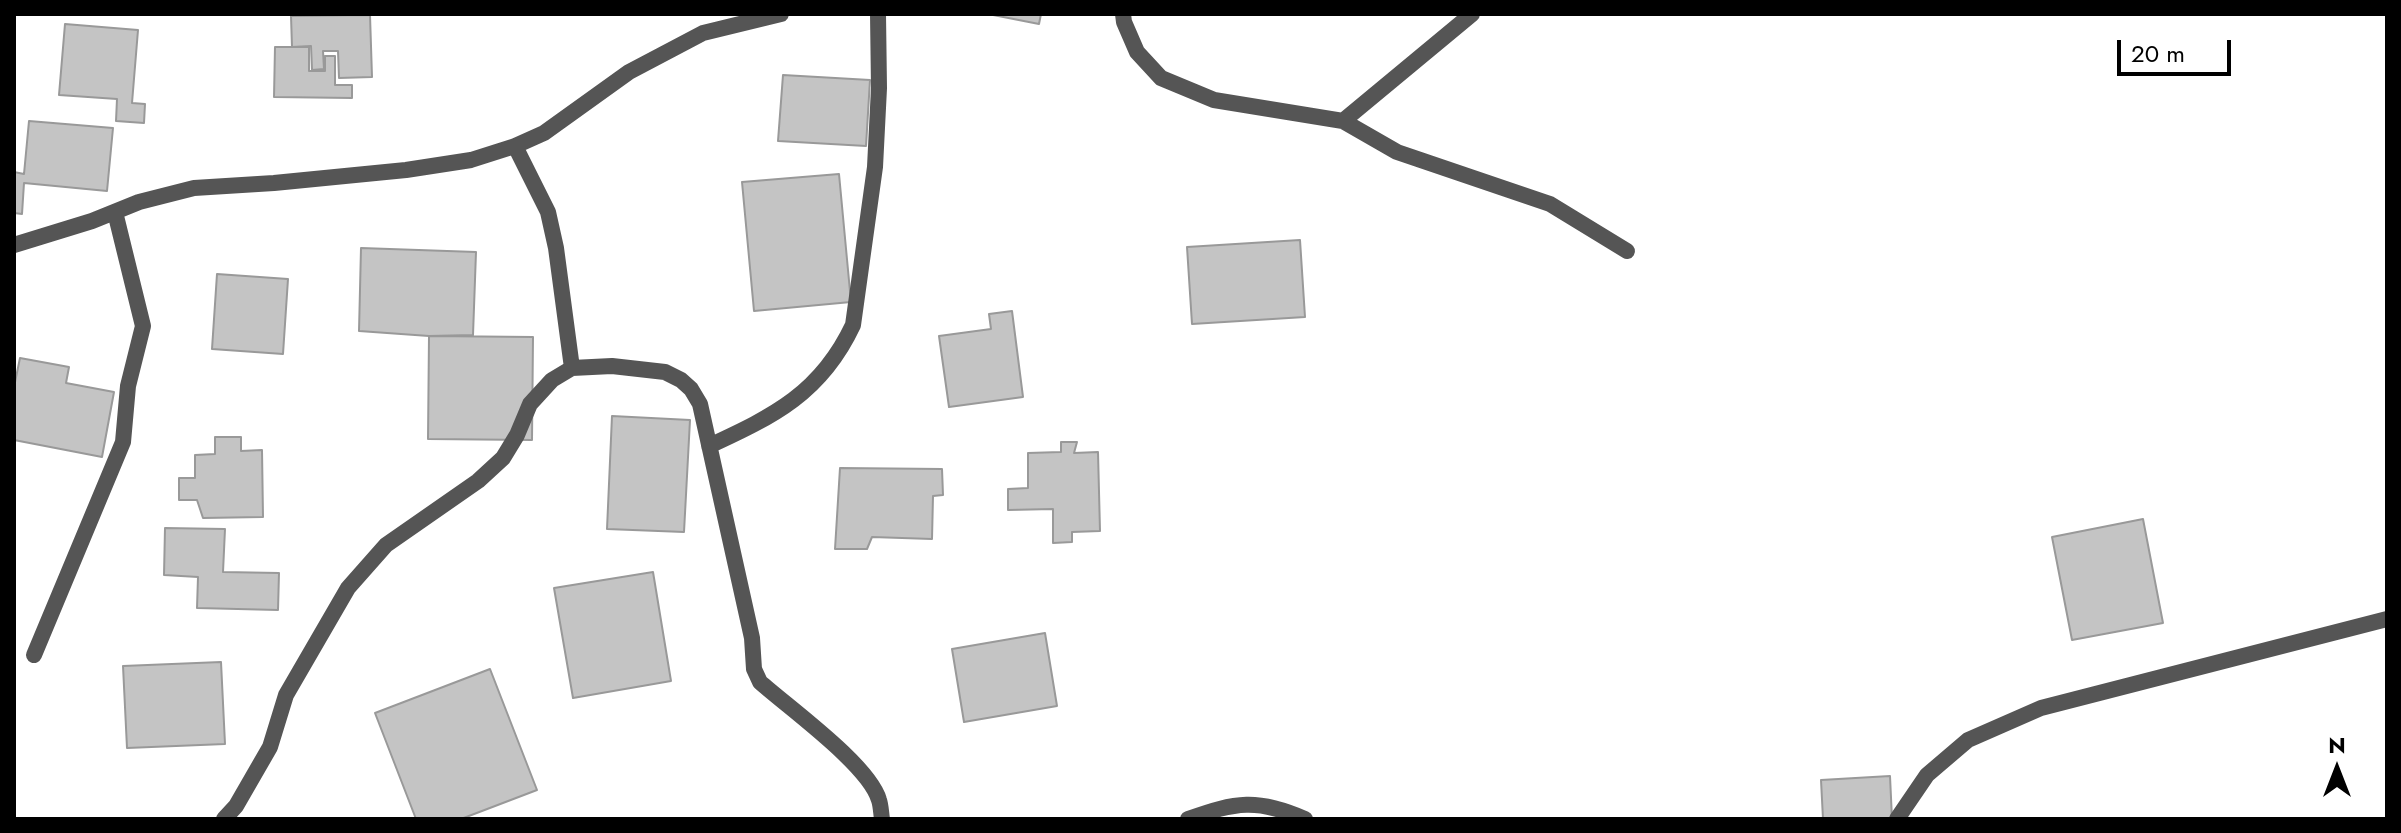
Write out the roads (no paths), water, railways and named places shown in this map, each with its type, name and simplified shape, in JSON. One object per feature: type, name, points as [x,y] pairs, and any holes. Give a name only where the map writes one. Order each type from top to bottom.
[{"type":"street","points":[[14,245],[77,226],[139,202],[194,188],[406,170],[471,160],[544,133],[629,72],[703,33],[781,14]]},
{"type":"street","points":[[709,446],[790,404],[825,372],[842,349],[853,325],[875,167],[879,88],[878,14]]},
{"type":"street","points":[[1123,14],[1137,52],[1161,78],[1214,100],[1343,121],[1397,152],[1550,204],[1627,251]]},
{"type":"street","points":[[1343,121],[1472,14]]},
{"type":"street","points":[[515,146],[548,212],[556,248],[572,368]]},
{"type":"street","points":[[34,655],[123,442],[128,386],[143,326],[115,212]]},
{"type":"street","points":[[224,819],[236,806],[270,747],[286,695],[348,588],[386,545],[478,481],[503,458],[530,404],[552,380],[572,368],[612,366],[665,372],[691,389],[700,404],[752,638],[754,669],[760,682],[832,742],[864,775],[879,798],[882,819]]},
{"type":"street","points":[[1897,819],[1927,775],[1968,740],[2041,708],[2387,619]]},
{"type":"street","points":[[1188,819],[1240,803],[1263,804],[1305,819]]}]
